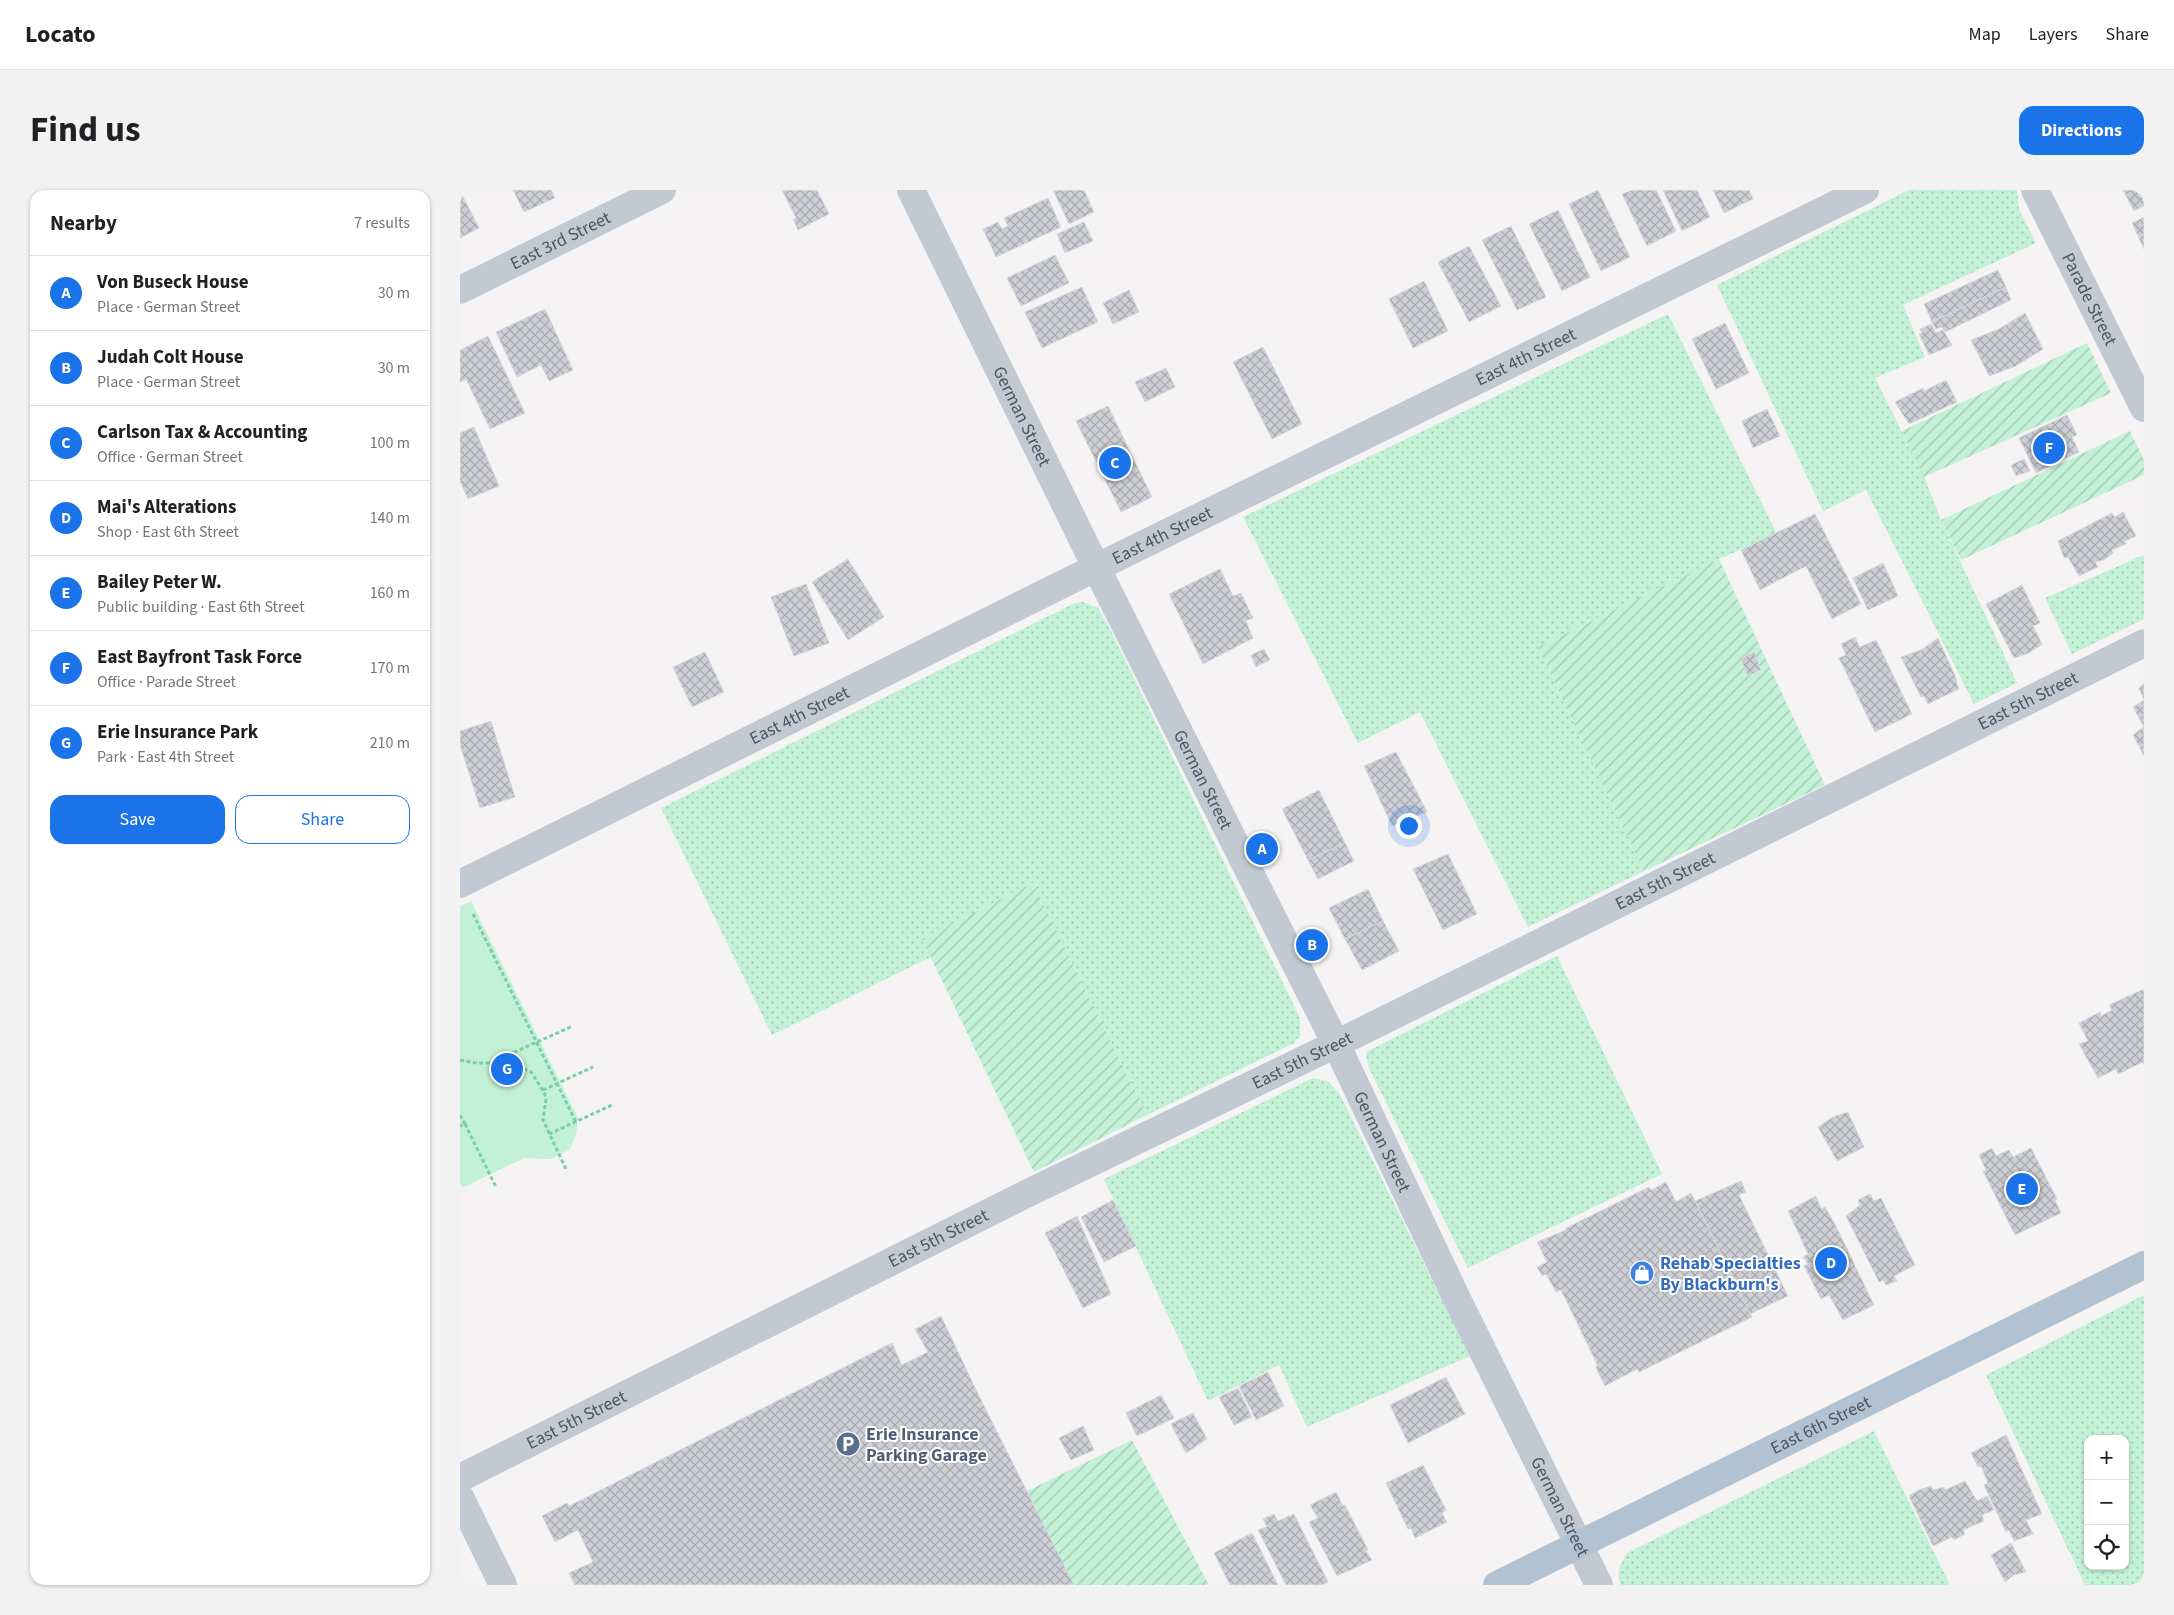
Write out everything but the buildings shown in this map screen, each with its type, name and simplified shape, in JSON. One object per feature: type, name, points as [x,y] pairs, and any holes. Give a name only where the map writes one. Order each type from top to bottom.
[{"type":"main road","name":"East 6th Street","points":[[1498,1585],[2144,1265]]},
{"type":"street","name":"East 3rd Street","points":[[460,290],[662,190]]},
{"type":"street","name":"German Street","points":[[910,190],[1096,567],[1336,1044],[1459,1303],[1599,1585]]},
{"type":"street","name":"East 4th Street","points":[[460,884],[1096,567],[1865,190]]},
{"type":"street","name":"Parade Street","points":[[2035,190],[2144,408]]},
{"type":"street","name":"East 5th Street","points":[[460,1478],[1022,1196],[1336,1044],[2144,643]]},
{"type":"street","points":[[460,1497],[504,1585]]},
{"type":"path","points":[[474,914],[576,1122]]},
{"type":"path","points":[[487,1064],[573,1026]]},
{"type":"path","points":[[460,1060],[487,1064],[510,1063],[519,1065],[536,1077],[546,1099],[543,1120],[566,1169]]},
{"type":"path","points":[[543,1090],[593,1067]]},
{"type":"path","points":[[550,1134],[612,1105]]},
{"type":"path","points":[[460,1115],[496,1187]]},
{"type":"path","points":[[460,1126],[465,1124]]},
{"type":"green space","points":[[1909,190],[2017,190],[2019,209],[2036,243],[1903,305],[1925,357],[1875,378],[1924,476],[1941,520],[2017,683],[1974,704],[1866,490],[1823,511],[1717,285]]},
{"type":"green space","points":[[1668,314],[1777,534],[1719,559],[1538,647],[1644,871],[1528,927],[1420,712],[1358,743],[1243,517]]},
{"type":"green space","points":[[2087,343],[2111,393],[1924,477],[1902,431]]},
{"type":"green space","points":[[2130,431],[2144,460],[2144,475],[1961,560],[1941,520]]},
{"type":"green space","points":[[2144,555],[2144,619],[2072,654],[2045,598]]},
{"type":"green space","points":[[1719,559],[1825,785],[1644,871],[1538,647]]},
{"type":"green space","points":[[1083,602],[1098,608],[1110,629],[1300,1018],[1300,1036],[1294,1043],[1147,1115],[1033,883],[922,939],[931,957],[772,1035],[661,808],[1075,603]]},
{"type":"green space","points":[[1033,883],[1147,1115],[1034,1172],[922,939]]},
{"type":"green space","points":[[471,901],[578,1118],[576,1136],[569,1150],[551,1159],[524,1158],[462,1188],[460,1183],[460,906]]},
{"type":"green space","points":[[1557,956],[1662,1174],[1468,1268],[1369,1068],[1366,1055],[1368,1051]]},
{"type":"green space","points":[[1313,1078],[1328,1081],[1339,1093],[1470,1356],[1307,1427],[1279,1365],[1208,1401],[1104,1179]]},
{"type":"green space","points":[[2144,1295],[2144,1585],[2085,1585],[1986,1375]]},
{"type":"green space","points":[[1874,1431],[1950,1585],[1621,1585],[1619,1573],[1627,1553]]},
{"type":"green space","points":[[1132,1440],[1209,1585],[1074,1585],[1027,1491]]},
{"type":"place","name":"East Bayfront Task Force","points":[[2049,448]]},
{"type":"place","name":"Carlson Tax & Accounting","points":[[1115,463]]},
{"type":"place","name":"Von Buseck House","points":[[1262,849]]},
{"type":"place","name":"Judah Colt House","points":[[1312,945]]},
{"type":"place","name":"Erie Insurance Park","points":[[507,1069]]},
{"type":"place","name":"Bailey Peter W.","points":[[2022,1189]]},
{"type":"place","name":"Mai's Alterations","points":[[1831,1263]]},
{"type":"place","name":"Rehab Specialties By Blackburn's","points":[[1642,1273]]},
{"type":"place","name":"Erie Insurance Parking Garage","points":[[848,1444]]}]
